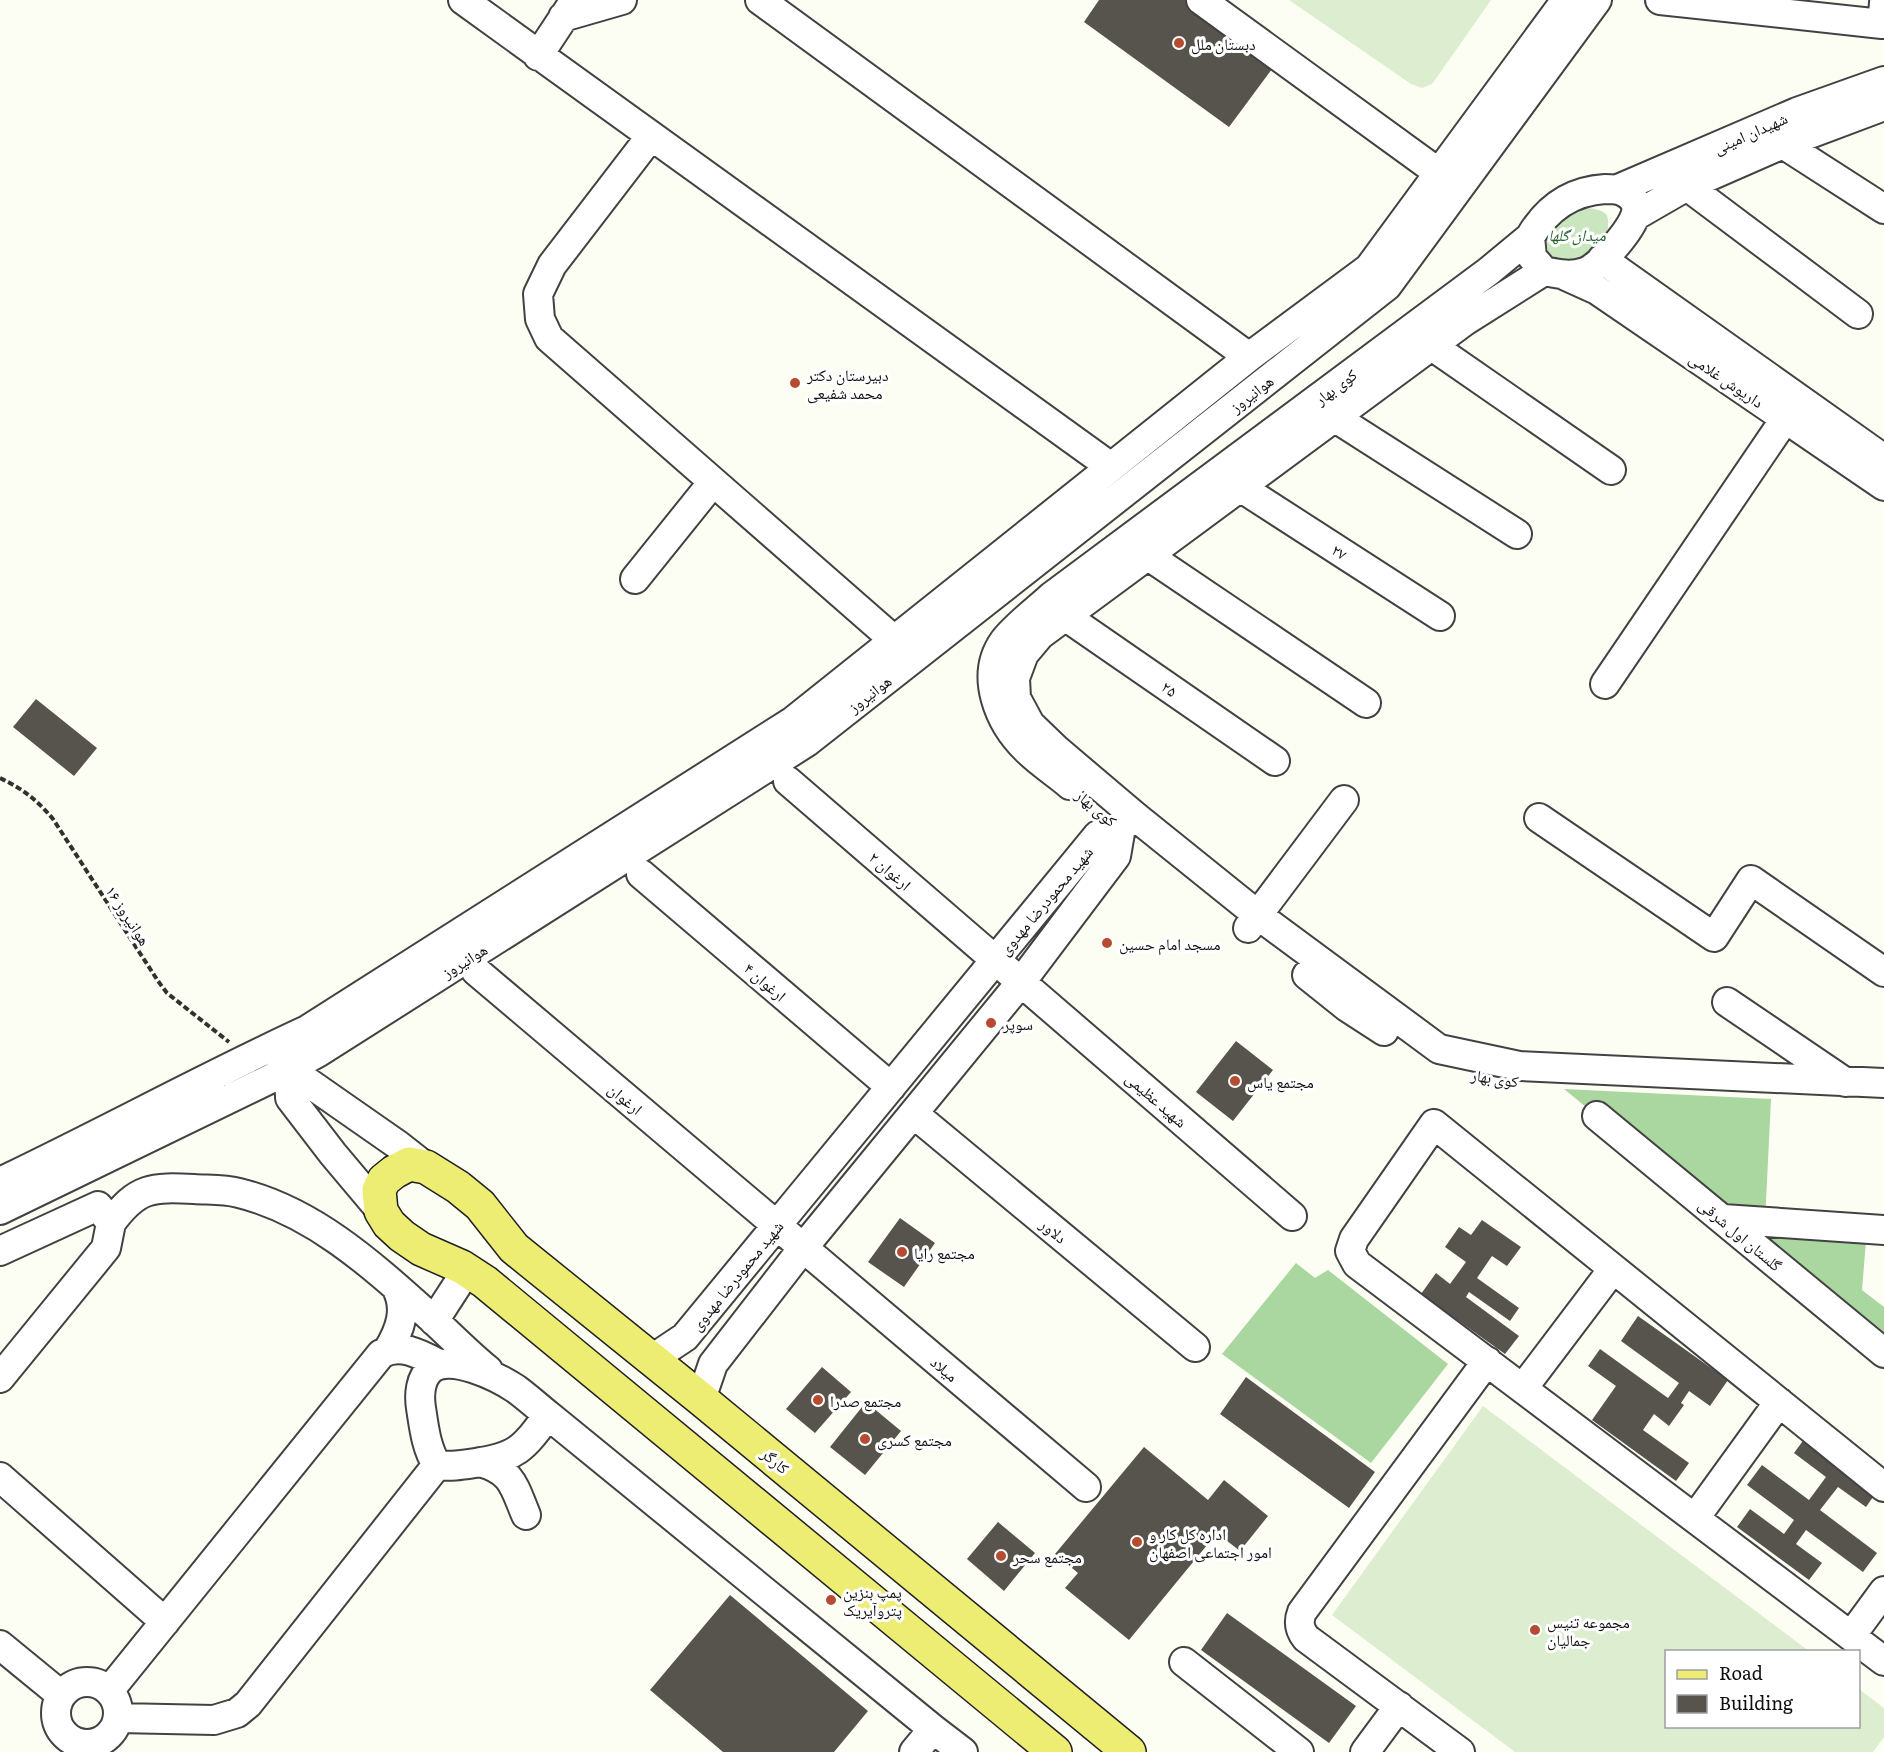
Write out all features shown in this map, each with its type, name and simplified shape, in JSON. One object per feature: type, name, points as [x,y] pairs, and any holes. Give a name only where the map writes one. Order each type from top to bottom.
[{"type":"main road","points":[[426,1167],[409,1164],[384,1180],[379,1190],[381,1211],[389,1224],[421,1249],[485,1281],[1055,1752]]},
{"type":"main road","name":"کارگر","points":[[426,1167],[458,1187],[480,1205],[514,1248],[1129,1752]]},
{"type":"street","points":[[463,0],[1111,467]]},
{"type":"street","points":[[538,56],[569,9],[622,0]]},
{"type":"street","points":[[760,0],[1249,357]]},
{"type":"street","points":[[1201,0],[1439,173]]},
{"type":"street","name":"هوانیروز","points":[[746,766],[807,742],[1111,467],[1183,428],[1249,357],[1369,268],[1439,173],[1566,14],[1597,0]]},
{"type":"street","points":[[1660,0],[1883,13]]},
{"type":"street","name":"هوانیروز","points":[[0,1210],[15,1184],[118,1125],[249,1057],[282,1057],[319,1052],[746,766],[793,721],[894,640],[971,596],[1183,428],[1387,286],[1566,14]]},
{"type":"street","name":"شهیدان امینی","points":[[1618,189],[1797,112],[1884,81]]},
{"type":"street","name":"شهیدان امینی","points":[[1635,216],[1687,186],[1783,144],[1884,106]]},
{"type":"street","points":[[651,136],[552,265],[538,294],[540,318],[549,338],[894,640]]},
{"type":"street","points":[[1783,144],[1884,209]]},
{"type":"street","points":[[1687,186],[1858,314]]},
{"type":"street","points":[[1618,189],[1634,200],[1635,216]]},
{"type":"street","name":"کوی بهار","points":[[1618,189],[1578,193],[1551,210],[1530,237],[1489,271],[1052,596],[1005,640],[996,657],[993,676],[994,695],[1006,725],[1025,748],[1044,765],[1128,822],[1254,922],[1347,1007],[1408,1047],[1454,1070],[1508,1082],[1884,1096]]},
{"type":"street","name":"کوی بهار","points":[[1128,822],[1030,724],[1016,698],[1015,678],[1024,654],[1040,635],[1065,615],[1465,321],[1555,274],[1585,272],[1594,267],[1602,260],[1635,216]]},
{"type":"street","points":[[1530,237],[1532,257],[1555,274]]},
{"type":"street","name":"داریوش غلامی","points":[[1602,260],[1884,459]]},
{"type":"street","name":"داریوش غلامی","points":[[1555,274],[1597,290],[1884,486]]},
{"type":"street","points":[[1432,346],[1611,470]]},
{"type":"street","points":[[1334,417],[1517,534]]},
{"type":"street","points":[[1605,684],[1785,419]]},
{"type":"street","points":[[635,579],[713,482]]},
{"type":"street","name":"۲۷","points":[[1240,487],[1440,616]]},
{"type":"street","points":[[1147,555],[1366,703]]},
{"type":"street","name":"۲۵","points":[[1065,615],[1275,761]]},
{"type":"street","name":"ارغوان ۲","points":[[788,781],[1021,982]]},
{"type":"street","points":[[1254,922],[1344,801]]},
{"type":"street","points":[[1539,818],[1714,937],[1751,880],[1884,972]]},
{"type":"street","name":"شهید محمودرضا مهدوی","points":[[651,1359],[684,1337],[1098,836],[1128,822]]},
{"type":"street","name":"شهید محمودرضا مهدوی","points":[[701,1399],[713,1364],[804,1248],[1021,982],[1116,856],[1128,822]]},
{"type":"street","name":"ارغوان ۴","points":[[641,874],[891,1087]]},
{"type":"street","name":"کوی بهار","points":[[1254,922],[1439,1048],[1519,1066],[1884,1083]]},
{"type":"street","name":"ارغوان","points":[[476,971],[804,1248]]},
{"type":"street","name":"شهید عظیمی","points":[[1021,982],[1292,1216]]},
{"type":"street","points":[[1727,1002],[1845,1082]]},
{"type":"street","points":[[282,1057],[426,1167]]},
{"type":"street","points":[[282,1057],[290,1098],[381,1211]]},
{"type":"street","name":"هوانیروز","points":[[15,1184],[282,1057]]},
{"type":"street","name":"دلاور","points":[[914,1114],[1195,1347]]},
{"type":"street","name":"گلستان اول شرقی","points":[[1597,1116],[1879,1346]]},
{"type":"street","points":[[1884,1487],[1434,1124],[1353,1239],[1350,1251],[1358,1264],[1884,1661]]},
{"type":"street","points":[[0,1251],[105,1214],[147,1191],[217,1189],[237,1192],[281,1206],[299,1215],[328,1234],[396,1287],[483,1366],[548,1415],[963,1752]]},
{"type":"street","points":[[0,1378],[106,1248],[105,1214]]},
{"type":"street","points":[[1723,1219],[1884,1230]]},
{"type":"street","name":"میلاد","points":[[804,1248],[1086,1487]]},
{"type":"street","points":[[1522,1388],[1613,1269]]},
{"type":"street","points":[[434,1321],[467,1270]]},
{"type":"street","points":[[110,1691],[377,1359],[388,1350],[403,1314],[400,1294],[396,1287]]},
{"type":"street","points":[[388,1350],[409,1351],[440,1364],[459,1365],[484,1372],[509,1385]]},
{"type":"street","points":[[1460,1752],[1306,1638],[1299,1625],[1299,1618],[1487,1361]]},
{"type":"street","points":[[437,1465],[428,1447],[420,1401],[426,1374],[440,1364]]},
{"type":"street","points":[[1695,1518],[1779,1402]]},
{"type":"street","points":[[437,1465],[451,1466],[505,1458],[533,1436],[548,1415]]},
{"type":"street","points":[[480,1462],[497,1467],[509,1478],[526,1515]]},
{"type":"street","points":[[118,1718],[214,1720],[237,1713],[248,1704],[437,1465]]},
{"type":"street","points":[[0,1477],[165,1622]]},
{"type":"street","points":[[1851,1636],[1884,1591]]},
{"type":"street","points":[[0,1645],[61,1695]]},
{"type":"street","points":[[1184,1662],[1299,1752]]},
{"type":"street","points":[[90,1682],[110,1691],[118,1707],[118,1718],[109,1736],[97,1743],[63,1745],[56,1716],[57,1704],[61,1695],[68,1688],[78,1683],[90,1682]]},
{"type":"street","points":[[1365,1752],[1399,1706]]},
{"type":"street","points":[[914,1752],[933,1729]]},
{"type":"path","name":"هوانیروز ۱۶","points":[[0,778],[19,787],[38,801],[53,819],[167,993],[249,1057]]},
{"type":"green space","points":[[1289,0],[1491,0],[1432,84],[1422,88],[1411,84]]},
{"type":"green space","name":"میدان گلها","points":[[1589,208],[1603,212],[1608,219],[1608,228],[1597,247],[1578,258],[1564,259],[1549,256],[1546,239],[1554,227],[1569,214]]},
{"type":"green space","points":[[1564,1089],[1771,1099],[1765,1222],[1867,1229],[1862,1290],[1884,1307],[1884,1341],[1723,1219]]},
{"type":"green space","points":[[1296,1263],[1315,1278],[1328,1270],[1448,1364],[1371,1463],[1222,1354]]},
{"type":"green space","name":"مجموعه تنیس جمالیان","points":[[1483,1406],[1808,1650],[1665,1650],[1665,1728],[1860,1728],[1860,1690],[1884,1708],[1884,1737],[1873,1752],[1515,1752],[1332,1615]]},
{"type":"building","name":"دبستان ملل","points":[[1099,0],[1186,0],[1275,65],[1229,127],[1084,22]]},
{"type":"building","points":[[36,699],[97,748],[74,776],[13,727]]},
{"type":"building","name":"مجتمع یاس","points":[[1236,1041],[1273,1070],[1233,1121],[1196,1092]]},
{"type":"building","name":"مجتمع رایا","points":[[900,1218],[935,1243],[904,1287],[868,1262]]},
{"type":"building","points":[[1482,1220],[1521,1247],[1507,1266],[1492,1256],[1477,1278],[1519,1308],[1510,1321],[1469,1292],[1466,1297],[1519,1336],[1505,1354],[1421,1294],[1436,1273],[1450,1284],[1466,1262],[1445,1247],[1459,1227],[1471,1235]]},
{"type":"building","points":[[1638,1316],[1728,1380],[1710,1406],[1689,1391],[1681,1403],[1684,1405],[1669,1426],[1654,1414],[1643,1430],[1689,1463],[1676,1481],[1592,1420],[1616,1386],[1588,1366],[1600,1349],[1668,1398],[1679,1383],[1621,1341]]},
{"type":"building","name":"مجتمع صدرا","points":[[822,1367],[851,1392],[815,1433],[786,1409]]},
{"type":"building","points":[[1246,1377],[1375,1472],[1349,1508],[1220,1414]]},
{"type":"building","name":"مجتمع کسری","points":[[866,1402],[901,1431],[865,1475],[830,1447]]},
{"type":"building","points":[[1808,1434],[1880,1487],[1866,1507],[1838,1487],[1820,1510],[1877,1553],[1863,1572],[1806,1530],[1796,1544],[1822,1563],[1809,1580],[1737,1527],[1750,1509],[1784,1534],[1794,1520],[1747,1485],[1762,1465],[1809,1500],[1826,1477],[1794,1453]]},
{"type":"building","name":"اداره کل کار و امور اجتماعی اصفهان","points":[[1144,1447],[1208,1500],[1224,1480],[1268,1516],[1240,1551],[1217,1533],[1129,1640],[1065,1588],[1078,1573],[1055,1554]]},
{"type":"building","name":"مجتمع سحر","points":[[998,1522],[1035,1553],[1004,1591],[967,1559]]},
{"type":"building","points":[[730,1595],[868,1711],[834,1752],[723,1752],[650,1690]]},
{"type":"building","points":[[1227,1613],[1356,1706],[1329,1743],[1201,1650]]},
{"type":"place","name":"دبستان ملل","points":[[1179,43]]},
{"type":"place","name":"دبیرستان دکتر محمد شفیعی","points":[[795,383]]},
{"type":"place","name":"مسجد امام حسین","points":[[1107,943]]},
{"type":"place","name":"سوپر","points":[[991,1023]]},
{"type":"place","name":"مجتمع یاس","points":[[1235,1081]]},
{"type":"place","name":"مجتمع رایا","points":[[902,1252]]},
{"type":"place","name":"مجتمع صدرا","points":[[818,1400]]},
{"type":"place","name":"مجتمع کسری","points":[[865,1439]]},
{"type":"place","name":"اداره کل کار و امور اجتماعی اصفهان","points":[[1137,1542]]},
{"type":"place","name":"مجتمع سحر","points":[[1001,1556]]},
{"type":"place","name":"پمپ بنزین پتروآیریک","points":[[831,1600]]},
{"type":"place","name":"مجموعه تنیس جمالیان","points":[[1535,1630]]}]
